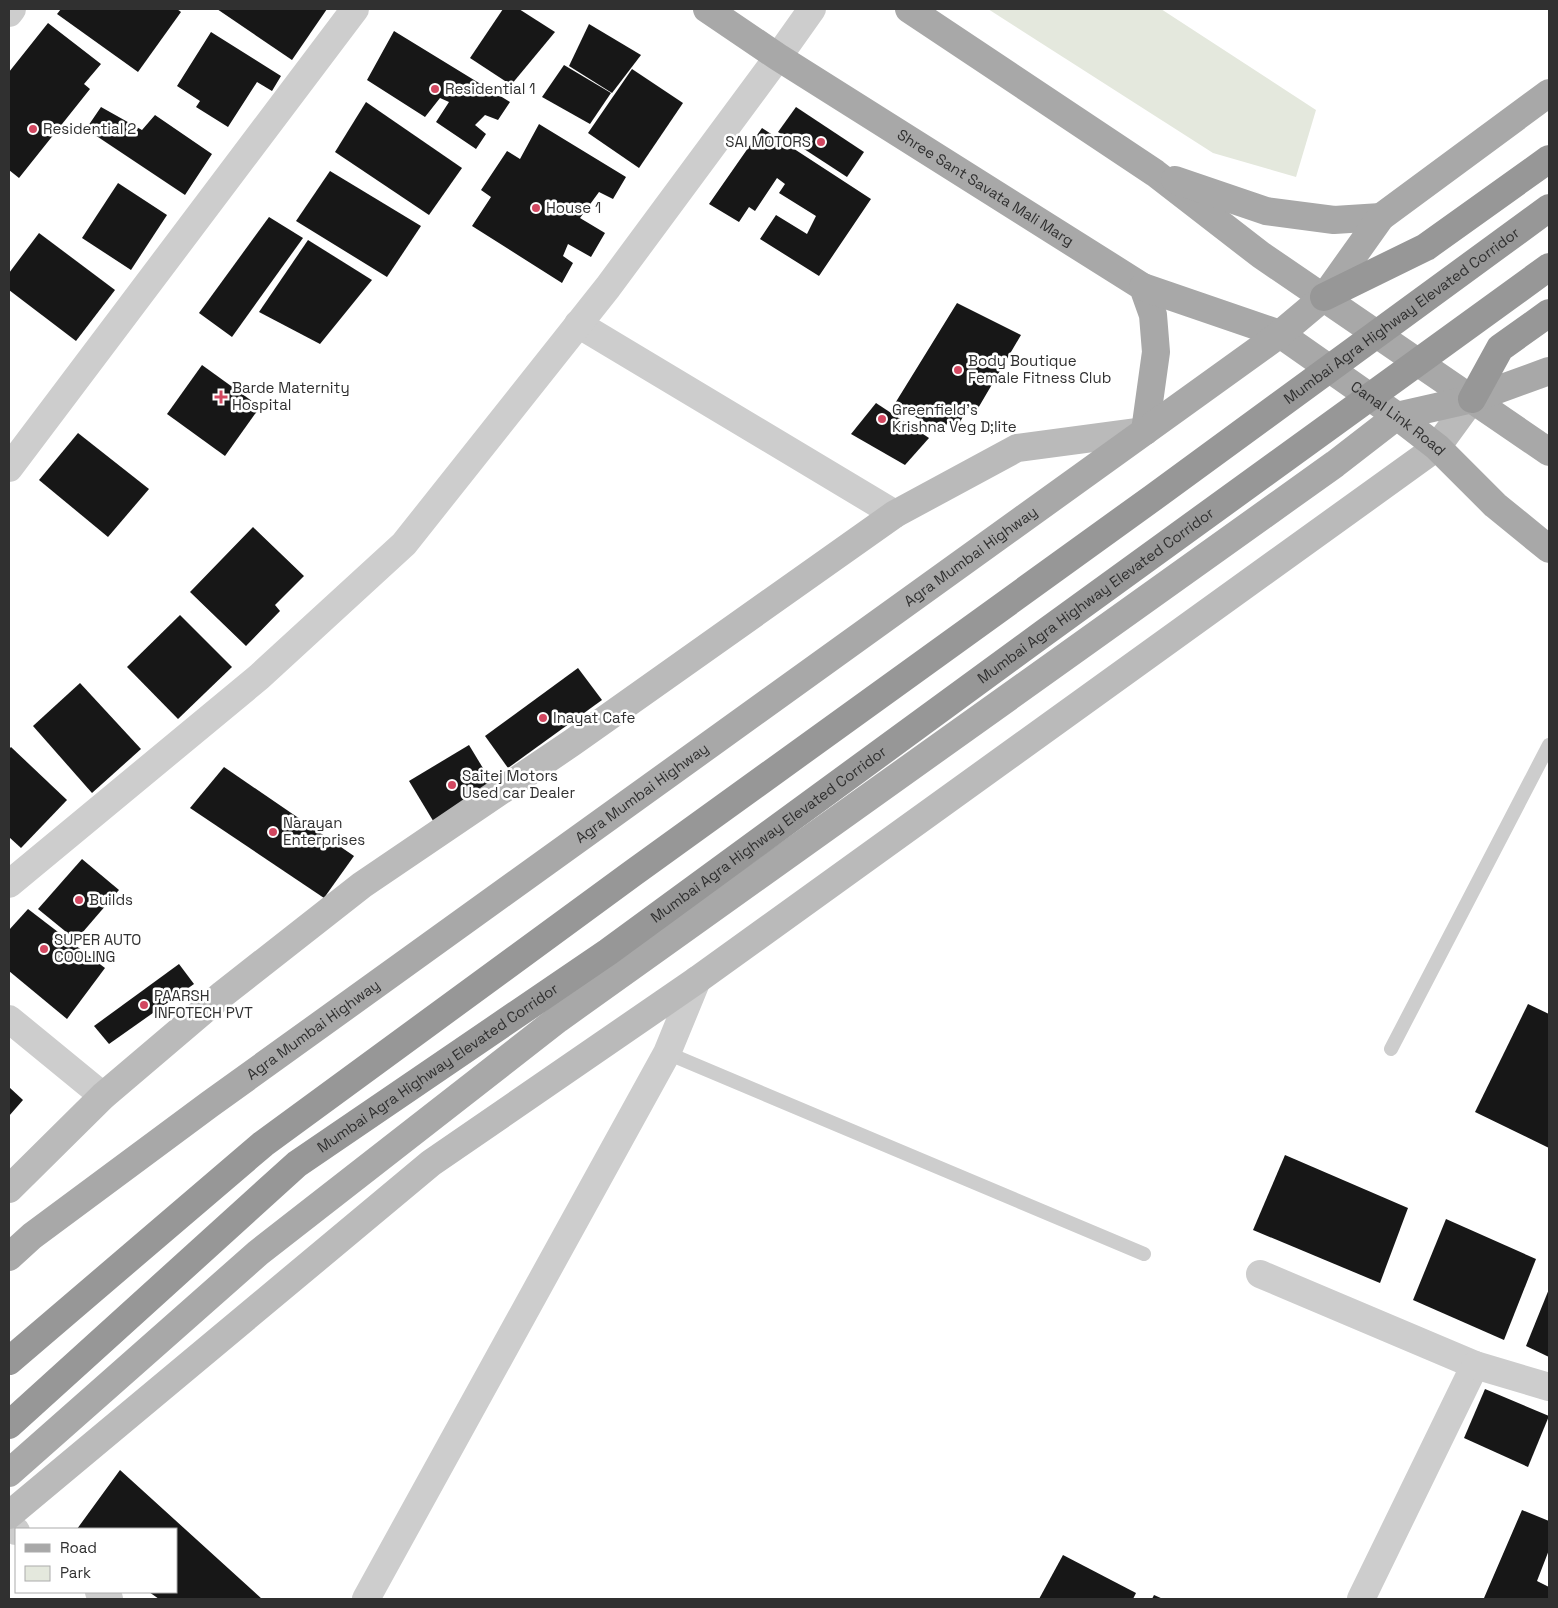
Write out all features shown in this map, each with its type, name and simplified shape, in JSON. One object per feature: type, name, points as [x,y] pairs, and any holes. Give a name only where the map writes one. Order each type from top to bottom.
[{"type":"highway","points":[[1324,298],[1426,247],[1549,159]]},
{"type":"highway","name":"Mumbai Agra Highway Elevated Corridor","points":[[9,1361],[263,1144],[641,867],[1549,208]]},
{"type":"highway","name":"Mumbai Agra Highway Elevated Corridor","points":[[9,1425],[297,1164],[608,952],[1549,267]]},
{"type":"highway","points":[[1472,399],[1500,348],[1549,313]]},
{"type":"main road","name":"Shree Sant Savata Mali Marg","points":[[707,9],[778,57],[1143,287]]},
{"type":"main road","points":[[908,9],[1155,173],[1261,255],[1549,452]]},
{"type":"main road","name":"Agra Mumbai Highway","points":[[9,1257],[32,1236],[210,1104],[1280,334],[1324,298],[1381,218],[1549,93]]},
{"type":"main road","points":[[1155,173],[1266,210],[1334,220],[1381,218]]},
{"type":"main road","points":[[1143,287],[1153,316],[1156,352],[1145,430]]},
{"type":"main road","name":"Canal Link Road","points":[[1143,287],[1280,334],[1397,416],[1437,447],[1495,505],[1549,549]]},
{"type":"main road","points":[[9,1473],[258,1253],[558,1019],[1335,464],[1397,416],[1472,399],[1549,371]]},
{"type":"street","points":[[9,13],[12,9]]},
{"type":"street","points":[[9,468],[355,9]]},
{"type":"street","points":[[9,884],[260,677],[404,544],[608,287],[812,9]]},
{"type":"street","points":[[578,324],[895,514]]},
{"type":"street","points":[[9,1515],[431,1163],[697,980],[1437,447],[1472,399]]},
{"type":"street","points":[[9,1190],[103,1096],[223,994],[362,885],[573,742],[895,514],[1017,448],[1145,430]]},
{"type":"street","points":[[366,1599],[667,1052],[697,980]]},
{"type":"street","points":[[9,1019],[103,1096]]},
{"type":"street","points":[[1260,1274],[1475,1365],[1549,1387]]},
{"type":"street","points":[[1361,1599],[1475,1365]]},
{"type":"lane","points":[[1391,1049],[1549,745]]},
{"type":"lane","points":[[667,1052],[1144,1254]]},
{"type":"green space","points":[[988,9],[1161,9],[1316,110],[1296,177],[1213,153]]},
{"type":"building","points":[[61,9],[177,9],[181,12],[138,72],[57,14]]},
{"type":"building","points":[[217,9],[327,9],[292,60]]},
{"type":"building","name":"Residential 1","points":[[503,9],[519,9],[555,32],[511,85],[470,58]]},
{"type":"building","name":"Residential 2","points":[[48,23],[101,64],[84,84],[90,89],[19,178],[9,170],[9,72]]},
{"type":"building","points":[[589,24],[641,55],[612,93],[569,66]]},
{"type":"building","name":"Residential 1","points":[[394,31],[510,102],[498,120],[485,115],[475,125],[486,134],[476,149],[436,122],[449,102],[440,98],[425,117],[367,80]]},
{"type":"building","points":[[211,32],[281,76],[272,91],[257,82],[228,127],[196,107],[200,101],[177,86]]},
{"type":"building","points":[[564,65],[611,93],[590,124],[542,97]]},
{"type":"building","points":[[632,69],[683,103],[639,168],[588,133]]},
{"type":"building","points":[[366,102],[462,168],[429,215],[335,152]]},
{"type":"building","name":"Residential 2","points":[[101,107],[142,130],[155,115],[212,154],[185,195],[86,129]]},
{"type":"building","name":"SAI MOTORS","points":[[796,107],[864,152],[847,177],[778,132]]},
{"type":"building","name":"House 1","points":[[539,124],[626,177],[613,199],[599,192],[580,218],[605,233],[591,257],[568,244],[563,256],[573,263],[562,283],[472,226],[491,197],[481,190],[507,151],[520,159]]},
{"type":"building","points":[[762,128],[871,199],[819,276],[760,239],[776,215],[807,234],[816,216],[779,193],[785,184],[777,178],[755,211],[749,207],[739,222],[709,204]]},
{"type":"building","points":[[330,171],[421,226],[387,277],[296,221]]},
{"type":"building","points":[[118,183],[167,215],[131,270],[82,238]]},
{"type":"building","points":[[269,217],[303,238],[232,337],[199,313]]},
{"type":"building","points":[[39,233],[115,290],[76,341],[9,290],[9,273]]},
{"type":"building","points":[[308,240],[372,280],[320,344],[259,312]]},
{"type":"building","name":"Body Boutique Female Fitness Club","points":[[957,303],[1021,335],[977,410],[968,407],[959,424],[949,419],[943,432],[894,405]]},
{"type":"building","name":"Barde Maternity Hospital","points":[[202,365],[260,407],[225,456],[167,414]]},
{"type":"building","name":"Greenfield's Krishna Veg D;lite","points":[[876,403],[929,438],[905,465],[851,434]]},
{"type":"building","points":[[78,433],[149,489],[108,537],[39,480]]},
{"type":"building","points":[[253,527],[304,576],[275,605],[280,611],[246,646],[190,592]]},
{"type":"building","points":[[180,615],[232,667],[178,719],[127,667]]},
{"type":"building","name":"Inayat Cafe","points":[[578,668],[602,700],[508,768],[485,736]]},
{"type":"building","points":[[80,683],[141,749],[92,793],[33,726]]},
{"type":"building","name":"Saitej Motors Used car Dealer","points":[[469,745],[495,788],[435,824],[409,781]]},
{"type":"building","points":[[11,747],[67,800],[21,848],[9,837],[9,749]]},
{"type":"building","name":"Narayan Enterprises","points":[[224,767],[354,856],[324,898],[190,808]]},
{"type":"building","name":"Builds","points":[[82,859],[119,890],[76,940],[38,909]]},
{"type":"building","name":"SUPER AUTO COOLING","points":[[28,909],[105,968],[67,1019],[9,971],[9,930]]},
{"type":"building","name":"PAARSH INFOTECH PVT","points":[[179,964],[194,984],[109,1044],[94,1026]]},
{"type":"building","points":[[1528,1004],[1549,1014],[1549,1148],[1475,1112]]},
{"type":"building","points":[[9,1087],[23,1100],[9,1116]]},
{"type":"building","points":[[1285,1155],[1408,1208],[1380,1283],[1253,1230]]},
{"type":"building","points":[[1446,1219],[1536,1259],[1504,1340],[1413,1300]]},
{"type":"building","points":[[1549,1289],[1549,1357],[1526,1346]]},
{"type":"building","points":[[1485,1389],[1549,1416],[1528,1467],[1464,1438]]},
{"type":"building","points":[[120,1470],[262,1599],[159,1599],[150,1593],[178,1593],[178,1528],[78,1528]]},
{"type":"building","points":[[1522,1510],[1549,1521],[1549,1550],[1537,1581],[1549,1587],[1549,1599],[1484,1598]]},
{"type":"building","points":[[1063,1555],[1136,1593],[1133,1599],[1039,1599]]},
{"type":"building","points":[[1154,1595],[1163,1599],[1152,1599]]},
{"type":"place","name":"Residential 1","points":[[435,89]]},
{"type":"place","name":"Residential 2","points":[[33,129]]},
{"type":"place","name":"SAI MOTORS","points":[[821,142]]},
{"type":"place","name":"House 1","points":[[536,208]]},
{"type":"place","name":"Body Boutique Female Fitness Club","points":[[958,370]]},
{"type":"place","name":"Barde Maternity Hospital","points":[[221,397]]},
{"type":"place","name":"Greenfield's Krishna Veg D;lite","points":[[882,419]]},
{"type":"place","name":"Inayat Cafe","points":[[543,718]]},
{"type":"place","name":"Saitej Motors Used car Dealer","points":[[452,785]]},
{"type":"place","name":"Narayan Enterprises","points":[[273,832]]},
{"type":"place","name":"Builds","points":[[79,900]]},
{"type":"place","name":"SUPER AUTO COOLING","points":[[44,949]]},
{"type":"place","name":"PAARSH INFOTECH PVT","points":[[144,1005]]}]
